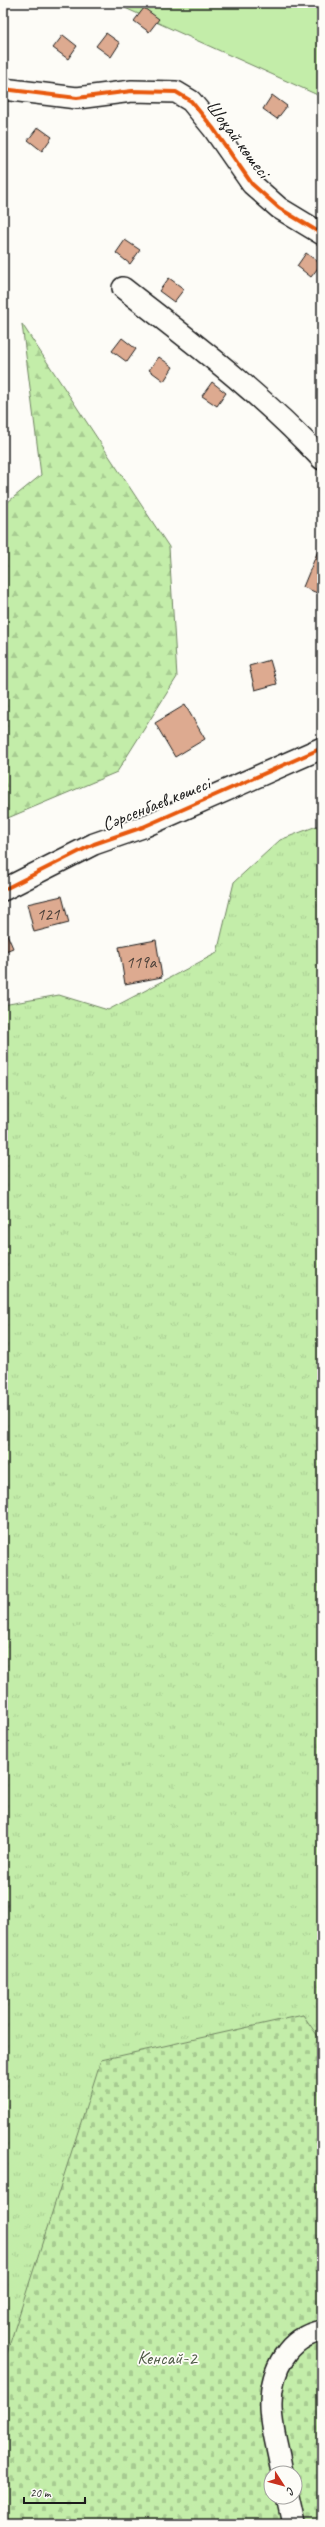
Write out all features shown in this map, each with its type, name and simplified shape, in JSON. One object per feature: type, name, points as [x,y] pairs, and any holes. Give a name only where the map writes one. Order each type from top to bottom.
[{"type":"street","name":"Шоқай көшесі","points":[[3,89],[77,98],[132,90],[176,92],[191,101],[213,128],[252,184],[280,208],[322,234]]},
{"type":"street","points":[[123,288],[228,370],[303,438],[322,459]]},
{"type":"street","name":"Сәрсенбаев көшесі","points":[[3,890],[94,844],[143,827],[322,748]]},
{"type":"street","points":[[281,2465],[271,2403],[275,2373],[285,2353],[300,2338],[322,2331]]},
{"type":"street","points":[[290,2505],[294,2524]]},
{"type":"green space","points":[[114,3],[322,3],[322,97]]},
{"type":"green space","points":[[22,324],[169,547],[177,677],[117,772],[3,820],[3,506],[41,475]]},
{"type":"green space","points":[[322,824],[322,2159],[3,2524],[3,1005],[59,995],[108,1010],[217,953],[234,882],[280,840]]},
{"type":"green space","name":"Кенсай-2","points":[[303,2015],[322,2042],[322,2524],[3,2524],[3,2365],[101,2060]]},
{"type":"building","points":[[144,8],[159,19],[149,32],[134,21]]},
{"type":"building","points":[[106,33],[120,43],[111,57],[96,46]]},
{"type":"building","points":[[63,35],[77,46],[68,59],[53,48]]},
{"type":"building","points":[[272,95],[287,106],[277,119],[263,109]]},
{"type":"building","points":[[3,112],[7,113],[3,140]]},
{"type":"building","points":[[38,127],[52,137],[42,151],[28,140]]},
{"type":"building","points":[[125,240],[140,250],[130,264],[116,253]]},
{"type":"building","points":[[306,253],[321,264],[311,277],[297,266]]},
{"type":"building","points":[[169,278],[184,289],[174,302],[159,291]]},
{"type":"building","points":[[122,338],[136,349],[127,362],[112,351]]},
{"type":"building","points":[[159,357],[173,367],[164,381],[149,370]]},
{"type":"building","points":[[212,382],[226,393],[217,406],[202,396]]},
{"type":"building","points":[[322,541],[322,595],[303,587]]},
{"type":"building","points":[[270,660],[277,684],[255,690],[249,666]]},
{"type":"building","points":[[185,705],[205,739],[175,757],[155,723]]},
{"type":"building","points":[[62,896],[69,923],[34,932],[27,904]]},
{"type":"building","points":[[3,925],[13,948],[3,952]]},
{"type":"building","points":[[156,940],[162,977],[125,984],[119,947]]},
{"type":"cycle path","points":[[3,89],[77,98],[132,91],[176,92],[191,101],[213,128],[252,184],[279,208],[322,234]]},
{"type":"cycle path","points":[[3,890],[94,844],[143,827],[322,748]]}]
